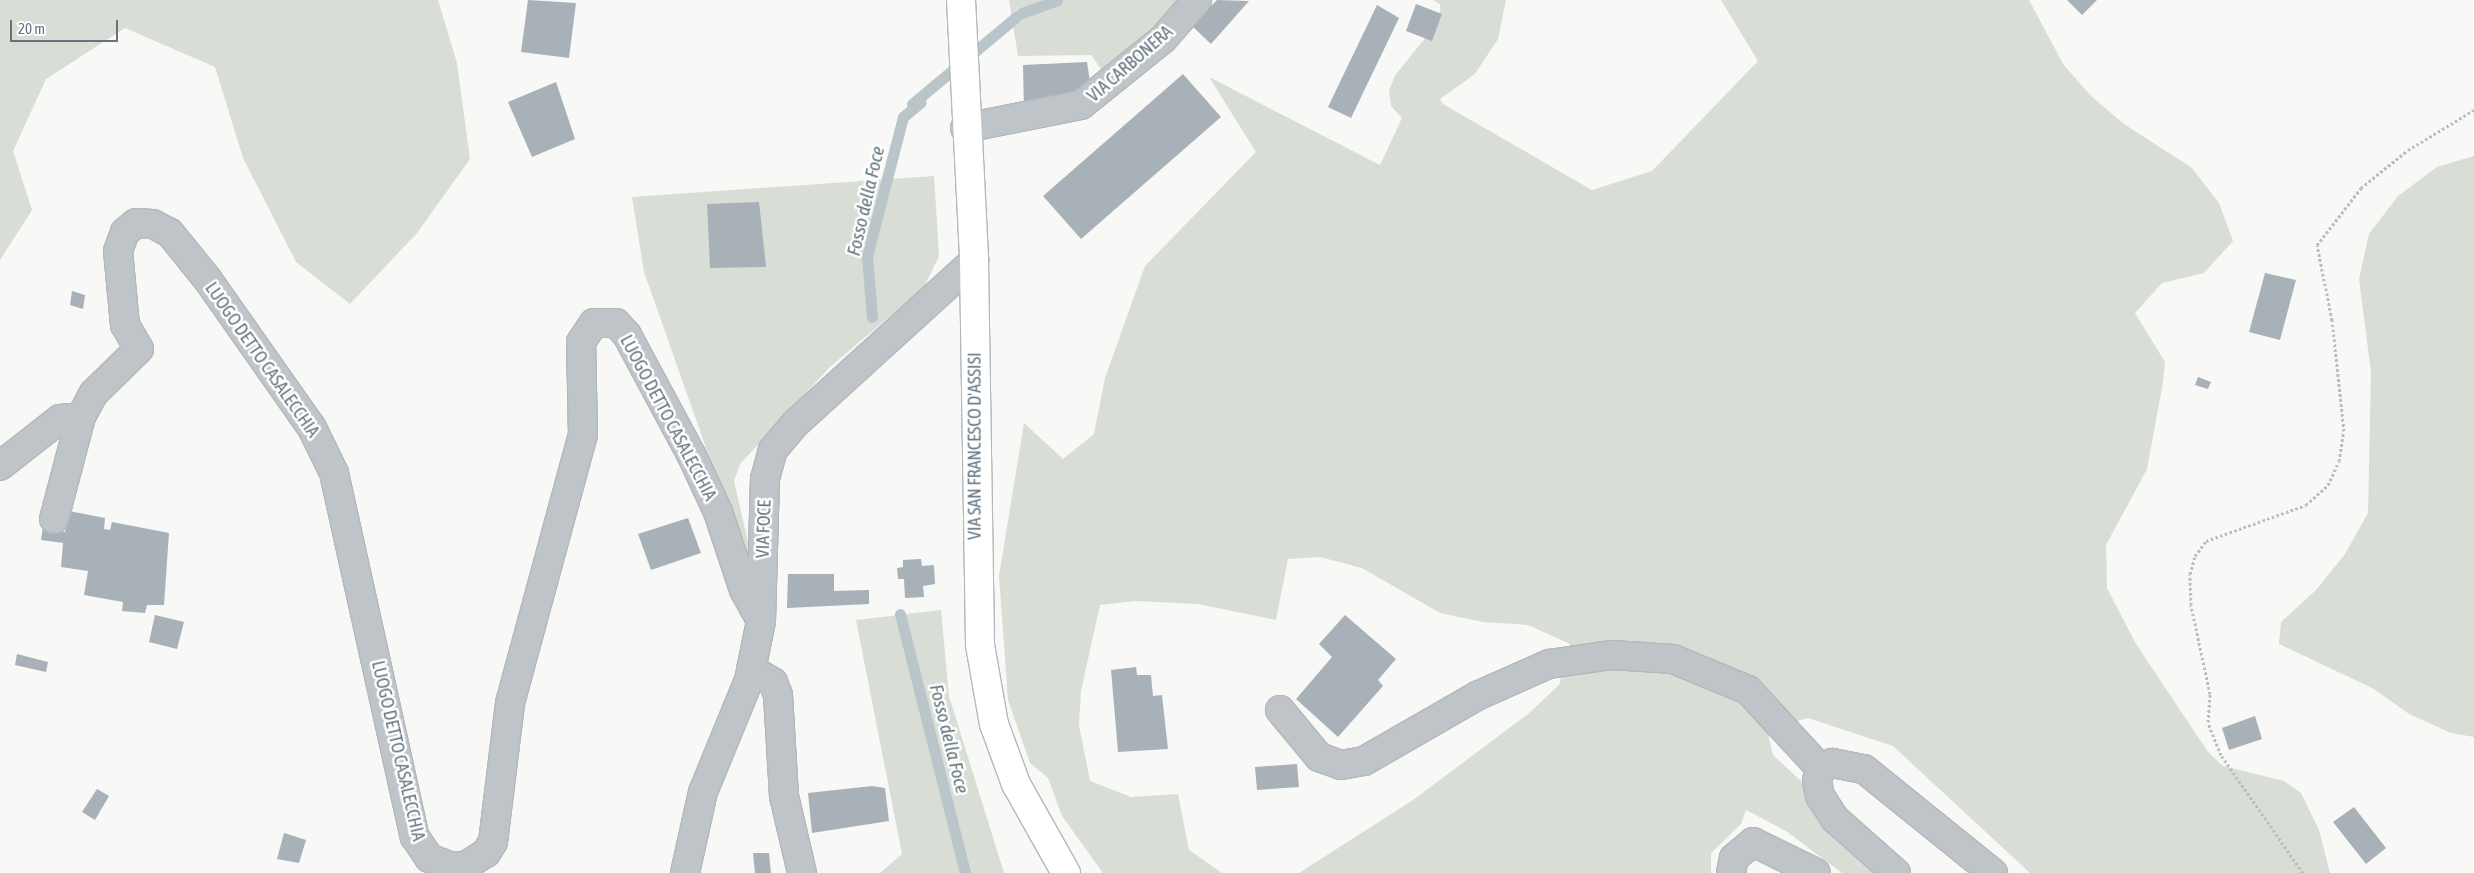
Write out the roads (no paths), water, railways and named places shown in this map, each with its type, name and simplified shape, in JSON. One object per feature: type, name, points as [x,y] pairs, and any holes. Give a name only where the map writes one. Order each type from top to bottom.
[{"type":"main road","name":"VIA SAN FRANCESCO D'ASSISI","points":[[961,0],[965,128],[974,261],[980,645],[994,724],[1003,750],[1044,841],[1066,873]]},
{"type":"street","name":"VIA CARBONERA","points":[[965,128],[1082,105],[1163,39],[1198,0]]},
{"type":"street","name":"LUOGO DETTO CASALECCHIA","points":[[81,416],[94,393],[139,348],[125,325],[118,251],[125,232],[136,224],[153,224],[170,233],[208,280],[312,428],[334,473],[415,837],[429,858],[451,870],[476,861],[493,842],[510,703],[583,435],[581,342],[594,323],[616,323],[626,336],[692,456],[718,512],[744,590],[761,621]]},
{"type":"street","name":"VIA FOCE","points":[[685,873],[703,792],[751,669],[761,621],[765,479],[773,450],[796,423],[974,261]]},
{"type":"street","points":[[0,466],[60,419],[81,416],[54,519]]},
{"type":"street","points":[[1280,710],[1319,757],[1341,765],[1364,761],[1479,695],[1549,664],[1612,654],[1673,659],[1748,690],[1821,769]]},
{"type":"street","points":[[751,669],[773,682],[778,695],[784,796],[802,873]]},
{"type":"street","points":[[1896,873],[1835,819],[1820,796],[1816,780],[1821,769],[1832,763],[1864,769],[1993,873]]},
{"type":"street","points":[[1731,873],[1734,858],[1753,842],[1816,873]]},
{"type":"waterway","name":"Fosso della Foce","points":[[1022,13],[1057,0]]},
{"type":"waterway","name":"Fosso della Foce","points":[[912,104],[1016,17]]},
{"type":"waterway","name":"Fosso della Foce","points":[[872,317],[867,256],[903,117],[921,102]]},
{"type":"waterway","name":"Fosso della Foce","points":[[900,614],[965,873]]}]
